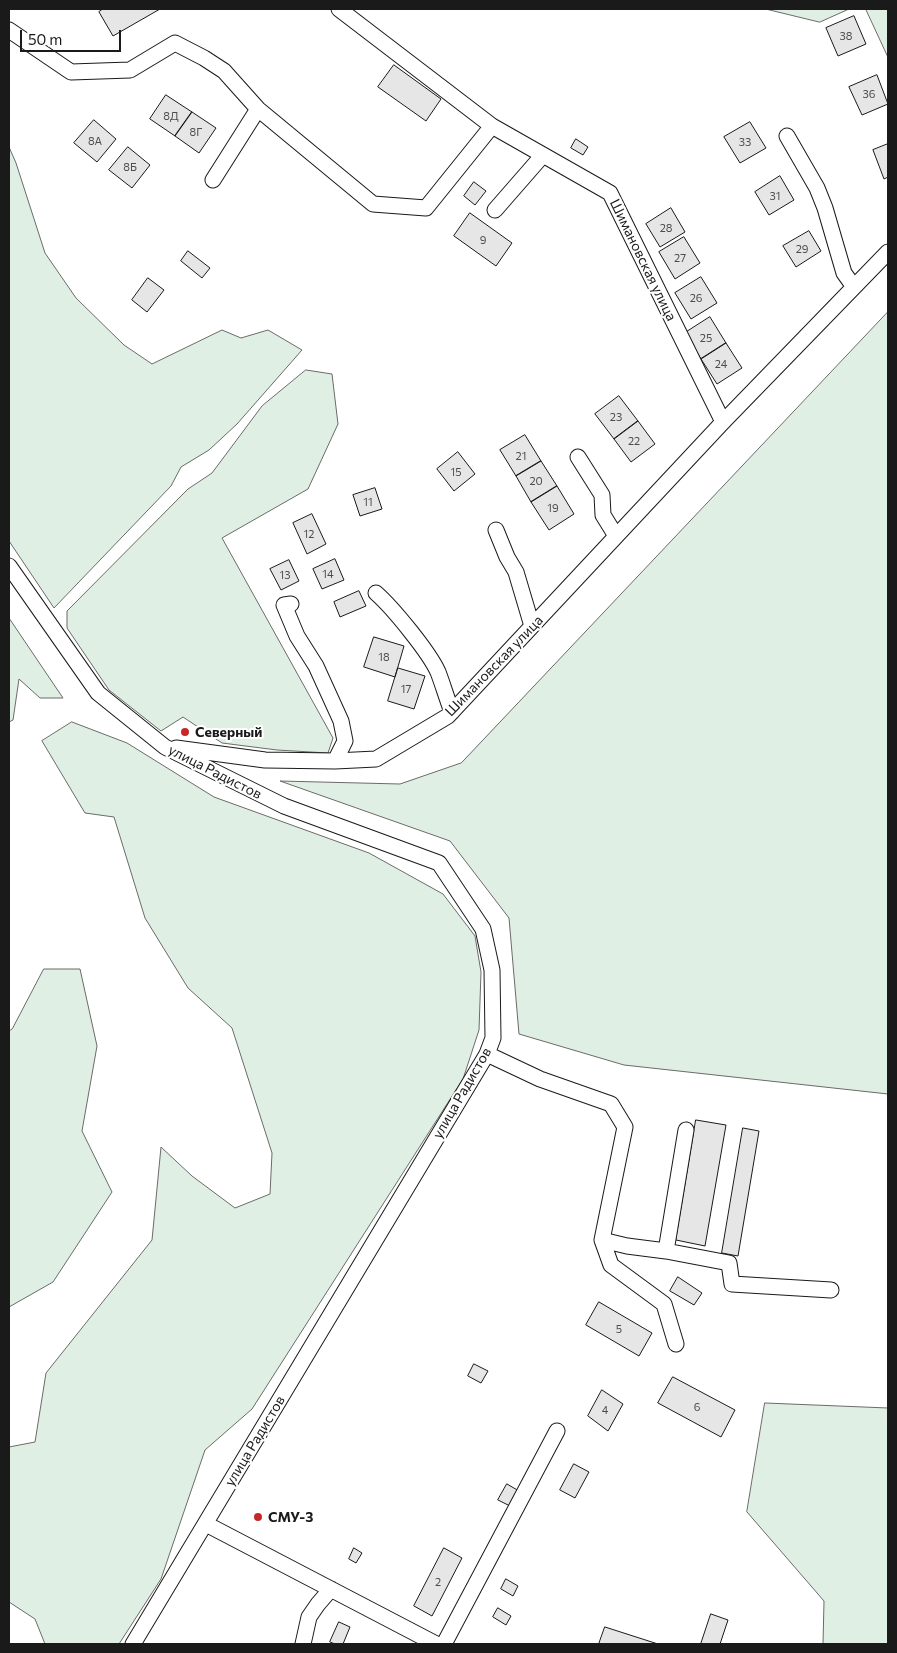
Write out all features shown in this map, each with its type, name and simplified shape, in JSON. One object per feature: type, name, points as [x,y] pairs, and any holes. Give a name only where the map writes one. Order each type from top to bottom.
[{"type":"street","name":"Шимановская улица","points":[[339,9],[492,126],[610,193],[723,422]]},
{"type":"street","points":[[9,30],[71,72],[130,70],[175,43],[224,71],[258,108],[373,204],[426,208],[492,126]]},
{"type":"street","points":[[213,180],[258,108]]},
{"type":"street","points":[[787,136],[817,188],[844,272],[854,287]]},
{"type":"street","points":[[495,210],[543,155]]},
{"type":"street","name":"Шимановская улица","points":[[165,747],[265,760],[335,761],[376,759],[448,716],[723,422],[888,252]]},
{"type":"street","points":[[578,457],[602,496],[603,515],[616,536]]},
{"type":"street","points":[[496,530],[507,557],[516,572],[532,626]]},
{"type":"street","name":"улица Радистов","points":[[9,566],[98,693],[165,747],[284,806],[439,863],[483,928],[492,970],[493,1038],[486,1054],[134,1644]]},
{"type":"street","points":[[376,593],[386,601],[438,671],[452,712]]},
{"type":"street","points":[[291,604],[284,605],[297,636],[316,666],[341,721],[345,741],[335,761]]},
{"type":"street","points":[[486,1054],[540,1079],[611,1104],[625,1127],[602,1240],[611,1265],[664,1304],[676,1344]]},
{"type":"street","points":[[666,1250],[686,1130]]},
{"type":"street","points":[[602,1240],[627,1246],[666,1250],[728,1264],[732,1284],[832,1290]]},
{"type":"street","points":[[444,1644],[557,1431]]},
{"type":"street","points":[[206,1524],[331,1589],[416,1640],[436,1644]]},
{"type":"street","points":[[303,1644],[309,1617],[331,1589]]},
{"type":"green space","points":[[766,9],[849,9],[820,22]]},
{"type":"green space","points":[[866,9],[888,9],[888,57]]},
{"type":"green space","points":[[9,147],[45,253],[76,298],[124,345],[152,364],[222,330],[241,338],[268,330],[302,350],[237,424],[209,450],[181,467],[171,486],[54,608],[9,541]]},
{"type":"green space","points":[[888,312],[888,1094],[624,1065],[519,1034],[509,918],[450,841],[280,781],[400,784],[461,763]]},
{"type":"green space","points":[[306,370],[332,374],[338,424],[308,489],[222,538],[333,738],[328,753],[277,750],[222,743],[183,717],[161,731],[109,690],[67,628],[67,611],[188,489],[212,473],[262,406]]},
{"type":"green space","points":[[9,618],[63,698],[40,698],[19,679],[13,720],[9,722]]},
{"type":"green space","points":[[72,722],[127,743],[214,797],[369,853],[443,894],[475,936],[481,972],[479,1030],[463,1079],[252,1409],[205,1450],[161,1579],[119,1644],[45,1644],[35,1619],[9,1602],[9,1447],[35,1442],[46,1373],[152,1240],[161,1147],[192,1176],[235,1208],[270,1194],[272,1153],[232,1028],[188,988],[145,918],[114,817],[85,813],[42,741]]},
{"type":"green space","points":[[44,969],[80,969],[97,1046],[82,1131],[112,1192],[53,1282],[9,1307],[9,1031],[12,1029]]},
{"type":"green space","points":[[765,1403],[888,1408],[888,1644],[823,1644],[824,1601],[747,1512]]},
{"type":"building","points":[[103,9],[160,9],[113,36],[99,12]]},
{"type":"building","points":[[854,16],[866,44],[838,56],[826,28]]},
{"type":"building","points":[[394,65],[441,99],[426,121],[378,87]]},
{"type":"building","points":[[877,75],[888,104],[862,115],[849,87]]},
{"type":"building","points":[[166,95],[192,112],[175,136],[150,119]]},
{"type":"building","points":[[192,112],[216,128],[199,153],[175,136]]},
{"type":"building","points":[[94,120],[116,139],[97,162],[74,143]]},
{"type":"building","points":[[750,122],[766,148],[740,163],[724,137]]},
{"type":"building","points":[[576,139],[588,147],[583,155],[571,148]]},
{"type":"building","points":[[888,144],[888,177],[884,179],[873,150]]},
{"type":"building","points":[[128,147],[150,165],[132,188],[109,170]]},
{"type":"building","points":[[780,176],[794,200],[769,215],[755,192]]},
{"type":"building","points":[[474,182],[486,191],[475,205],[464,196]]},
{"type":"building","points":[[671,208],[685,232],[660,247],[646,224]]},
{"type":"building","points":[[470,213],[512,243],[496,266],[454,236]]},
{"type":"building","points":[[809,231],[821,251],[796,267],[783,246]]},
{"type":"building","points":[[684,237],[700,263],[675,279],[659,252]]},
{"type":"building","points":[[188,251],[210,268],[202,278],[181,261]]},
{"type":"building","points":[[701,277],[717,303],[691,319],[675,293]]},
{"type":"building","points":[[148,278],[164,290],[147,312],[132,300]]},
{"type":"building","points":[[710,317],[726,343],[701,359],[685,333]]},
{"type":"building","points":[[726,343],[742,368],[717,384],[701,359]]},
{"type":"building","points":[[619,396],[638,421],[614,439],[595,414]]},
{"type":"building","points":[[638,421],[655,444],[631,462],[614,439]]},
{"type":"building","points":[[525,435],[541,461],[516,476],[500,450]]},
{"type":"building","points":[[458,452],[475,474],[454,491],[437,469]]},
{"type":"building","points":[[541,461],[557,486],[531,502],[516,476]]},
{"type":"building","points":[[557,486],[574,514],[549,530],[531,502]]},
{"type":"building","points":[[375,488],[382,509],[360,516],[353,495]]},
{"type":"building","points":[[312,514],[326,544],[307,554],[293,523]]},
{"type":"building","points":[[335,559],[344,580],[322,589],[313,569]]},
{"type":"building","points":[[289,560],[299,581],[281,590],[270,569]]},
{"type":"building","points":[[359,591],[366,606],[340,617],[334,602]]},
{"type":"building","points":[[374,637],[404,646],[395,677],[364,667]]},
{"type":"building","points":[[398,668],[425,676],[414,709],[388,701]]},
{"type":"building","points":[[696,1120],[726,1125],[705,1246],[676,1240]]},
{"type":"building","points":[[743,1128],[759,1131],[738,1256],[722,1253]]},
{"type":"building","points":[[678,1277],[702,1293],[694,1305],[670,1291]]},
{"type":"building","points":[[599,1302],[652,1333],[639,1356],[586,1325]]},
{"type":"building","points":[[474,1364],[488,1371],[481,1383],[468,1376]]},
{"type":"building","points":[[673,1377],[735,1410],[721,1437],[658,1403]]},
{"type":"building","points":[[602,1390],[623,1404],[608,1431],[588,1416]]},
{"type":"building","points":[[574,1464],[589,1472],[575,1498],[560,1490]]},
{"type":"building","points":[[507,1484],[519,1491],[510,1506],[498,1500]]},
{"type":"building","points":[[354,1548],[362,1553],[356,1563],[349,1559]]},
{"type":"building","points":[[444,1548],[462,1558],[432,1616],[414,1606]]},
{"type":"building","points":[[506,1579],[518,1586],[513,1596],[501,1589]]},
{"type":"building","points":[[498,1608],[511,1616],[506,1625],[493,1617]]},
{"type":"building","points":[[711,1614],[728,1620],[720,1644],[701,1644]]},
{"type":"building","points":[[339,1622],[350,1627],[343,1644],[335,1644],[330,1642]]},
{"type":"building","points":[[605,1627],[658,1644],[599,1644]]},
{"type":"place","name":"Северный","points":[[185,732]]},
{"type":"place","name":"СМУ-3","points":[[258,1517]]}]
